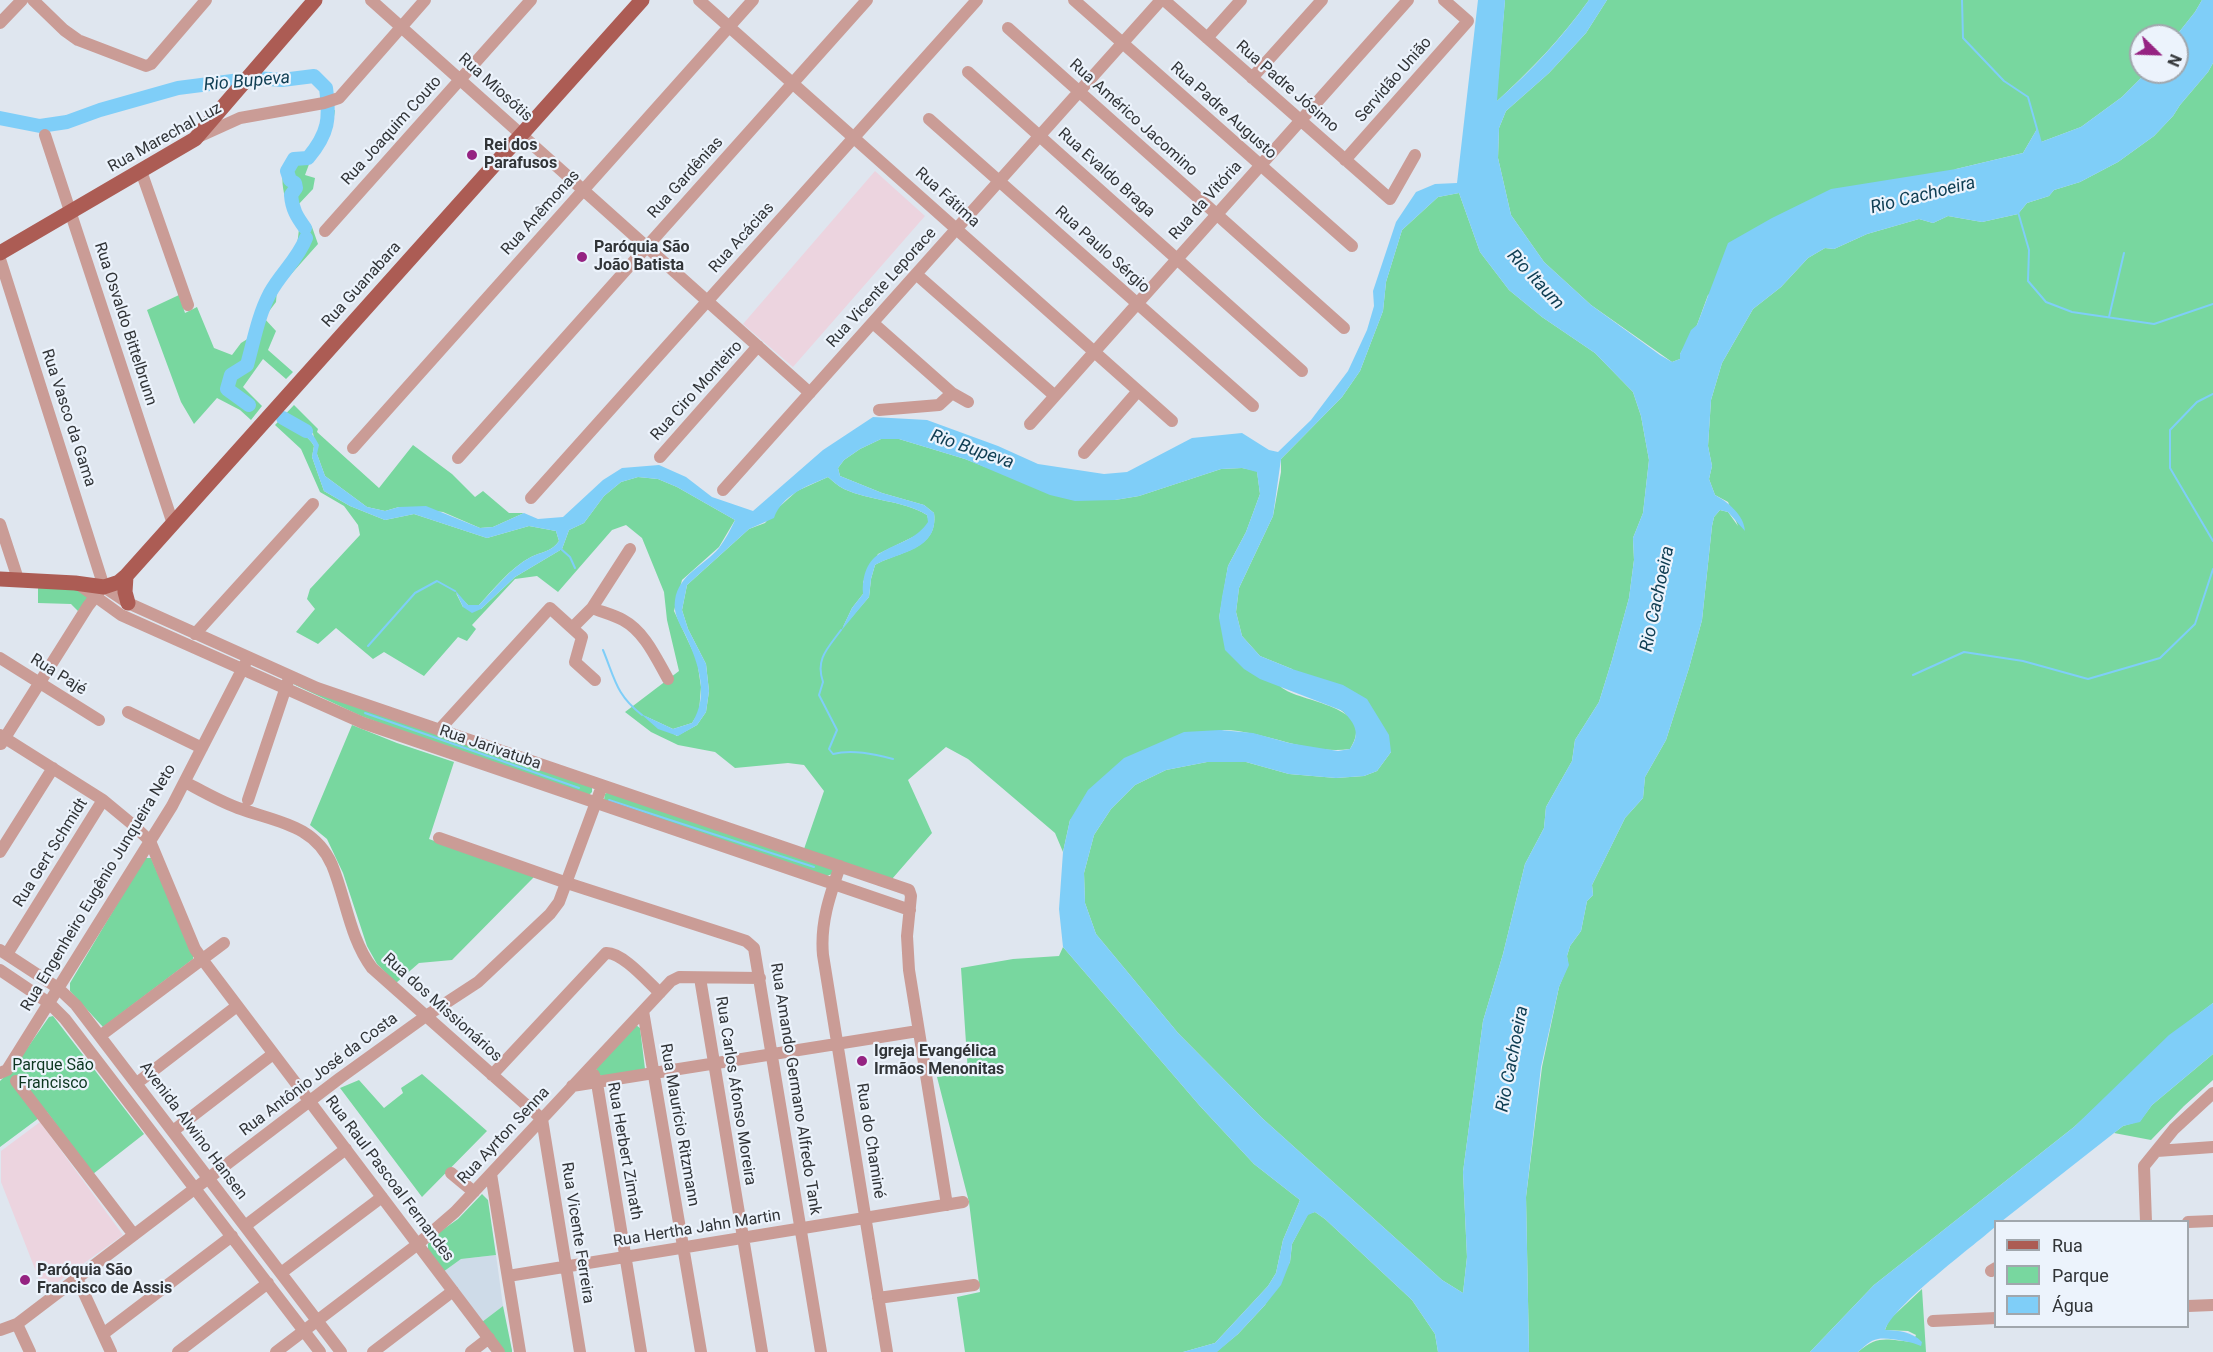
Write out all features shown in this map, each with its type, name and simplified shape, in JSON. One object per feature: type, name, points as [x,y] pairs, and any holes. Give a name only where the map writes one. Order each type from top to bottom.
[{"type":"main road","points":[[195,139],[315,0]]},
{"type":"main road","name":"Rua Guanabara","points":[[100,592],[126,576],[642,0]]},
{"type":"main road","name":"Rua Marechal Luz","points":[[0,253],[195,139]]},
{"type":"main road","points":[[126,576],[125,592],[128,603]]},
{"type":"main road","name":"Rua Jarivatuba","points":[[0,579],[75,583],[100,592]]},
{"type":"street","points":[[0,23],[22,0]]},
{"type":"street","points":[[33,0],[64,30],[78,40],[146,66],[151,64],[206,0]]},
{"type":"street","name":"Rua Miosótis","points":[[371,0],[810,393]]},
{"type":"street","name":"Rua Marechal Luz","points":[[195,139],[240,118],[328,102],[345,92],[425,0]]},
{"type":"street","name":"Rua Joaquim Couto","points":[[325,231],[531,0]]},
{"type":"street","name":"Rua Fátima","points":[[699,0],[1172,421]]},
{"type":"street","name":"Rua Anêmonas","points":[[353,448],[753,0]]},
{"type":"street","name":"Rua Gardênias","points":[[458,458],[867,0]]},
{"type":"street","name":"Rua Acácias","points":[[531,498],[977,0]]},
{"type":"street","name":"Rua Padre Jósimo","points":[[1162,0],[1390,199],[1415,156]]},
{"type":"street","name":"Rua Vicente Leporace","points":[[723,490],[1162,0]]},
{"type":"street","points":[[1207,38],[1241,0]]},
{"type":"street","points":[[1252,78],[1322,0]]},
{"type":"street","name":"Rua da Vitória","points":[[1030,424],[1408,0]]},
{"type":"street","name":"Servidão União","points":[[1345,160],[1468,21],[1444,0]]},
{"type":"street","name":"Rua Padre Augusto","points":[[1076,1],[1352,246]]},
{"type":"street","name":"Rua Américo Jacomino","points":[[1008,28],[1344,328]]},
{"type":"street","name":"Rua Evaldo Braga","points":[[968,72],[1302,371]]},
{"type":"street","name":"Rua Paulo Sérgio","points":[[929,119],[1253,406]]},
{"type":"street","name":"Rua Osvaldo Bittelbrunn","points":[[45,135],[173,524]]},
{"type":"street","points":[[141,171],[188,306]]},
{"type":"street","name":"Rua Vasco da Gama","points":[[0,259],[100,592]]},
{"type":"street","points":[[916,274],[1054,396]]},
{"type":"street","points":[[873,323],[952,393],[968,402]]},
{"type":"street","name":"Rua Ciro Monteiro","points":[[660,457],[758,346]]},
{"type":"street","points":[[1084,453],[1138,391]]},
{"type":"street","points":[[879,410],[939,405],[952,393]]},
{"type":"street","points":[[195,634],[313,504]]},
{"type":"street","points":[[0,524],[18,579]]},
{"type":"street","points":[[572,628],[592,608],[630,549]]},
{"type":"street","points":[[2,739],[100,592]]},
{"type":"street","name":"Rua Jarivatuba","points":[[100,592],[195,634],[245,663]]},
{"type":"street","name":"Rua Jarivatuba","points":[[100,592],[121,615],[245,663],[390,733],[910,910],[911,893],[905,887],[439,730],[288,682]]},
{"type":"street","points":[[439,730],[550,608],[582,640],[575,662],[594,680]]},
{"type":"street","points":[[592,608],[619,618],[632,626],[651,648],[668,679]]},
{"type":"street","name":"Rua Pajé","points":[[0,658],[99,720]]},
{"type":"street","name":"Rua Engenheiro Eugênio Junqueira Neto","points":[[4,1071],[150,841],[184,782],[245,663]]},
{"type":"street","points":[[248,800],[288,682]]},
{"type":"street","points":[[128,712],[202,748]]},
{"type":"street","name":"Rua Raul Pascoal Fernandes","points":[[2,739],[103,800],[150,841],[195,949],[499,1352]]},
{"type":"street","points":[[0,852],[53,768]]},
{"type":"street","name":"Rua dos Missionários","points":[[184,782],[231,805],[293,826],[316,840],[327,854],[333,867],[365,959],[372,968],[542,1119]]},
{"type":"street","name":"Rua Antônio José da Costa","points":[[0,1330],[17,1324],[309,1101],[492,970],[550,914],[559,902],[602,786]]},
{"type":"street","name":"Rua Gert Schmidt","points":[[3,952],[103,800]]},
{"type":"street","name":"Rua Amando Germano Alfredo Tank","points":[[439,838],[567,883],[746,941],[754,948],[821,1352]]},
{"type":"street","name":"Rua do Chaminé","points":[[840,866],[825,916],[822,943],[887,1352]]},
{"type":"street","points":[[910,910],[907,958],[947,1205]]},
{"type":"street","points":[[100,1036],[224,943]]},
{"type":"street","name":"Avenida Alwino Hansen","points":[[3,952],[58,988],[76,1005],[341,1352]]},
{"type":"street","points":[[492,1075],[606,954],[612,953],[623,959],[660,993]]},
{"type":"street","name":"Avenida Alwino Hansen","points":[[0,970],[49,1003],[73,1029],[320,1352]]},
{"type":"street","name":"Rua Ayrton Senna","points":[[276,1352],[449,1218],[675,978],[760,978]]},
{"type":"street","name":"Rua Carlos Afonso Moreira","points":[[700,978],[762,1352]]},
{"type":"street","points":[[136,1083],[237,1006]]},
{"type":"street","name":"Rua Maurício Ritzmann","points":[[643,1011],[701,1352]]},
{"type":"street","points":[[572,1086],[918,1031]]},
{"type":"street","points":[[173,1131],[273,1054]]},
{"type":"street","name":"Rua Herbert Zimath","points":[[595,1063],[593,1073],[597,1083],[641,1352]]},
{"type":"street","points":[[16,1081],[134,1235]]},
{"type":"street","points":[[2146,1220],[2144,1166],[2174,1129],[2213,1093]]},
{"type":"street","name":"Rua Vicente Ferreira","points":[[542,1119],[580,1352]]},
{"type":"street","points":[[2157,1151],[2213,1147]]},
{"type":"street","points":[[245,1226],[346,1149]]},
{"type":"street","points":[[451,1173],[474,1192]]},
{"type":"street","points":[[491,1174],[520,1352]]},
{"type":"street","points":[[281,1273],[382,1197]]},
{"type":"street","name":"Rua Hertha Jahn Martin","points":[[508,1276],[963,1202]]},
{"type":"street","points":[[2189,1222],[2213,1221]]},
{"type":"street","points":[[103,1334],[232,1236]]},
{"type":"street","points":[[77,1278],[111,1352]]},
{"type":"street","points":[[177,1352],[268,1284]]},
{"type":"street","points":[[878,1298],[974,1285]]},
{"type":"street","points":[[373,1352],[453,1291]]},
{"type":"street","points":[[2189,1306],[2213,1305]]},
{"type":"street","points":[[1933,1321],[1994,1318]]},
{"type":"street","points":[[17,1324],[30,1352]]},
{"type":"street","points":[[471,1352],[489,1338]]},
{"type":"shaded area","points":[[875,171],[925,216],[793,367],[743,324]]},
{"type":"shaded area","points":[[40,1122],[123,1235],[44,1292],[1,1182],[1,1151]]},
{"type":"shaded area","points":[[496,1255],[503,1306],[482,1322],[443,1272],[461,1259]]},
{"type":"green space","points":[[1505,0],[1589,0],[1545,54],[1496,102]]},
{"type":"green space","points":[[1607,0],[2202,0],[2186,24],[2129,24],[2129,84],[2135,84],[2122,97],[2081,127],[2041,142],[2037,129],[2023,153],[1956,169],[1708,295],[1697,325],[1680,354],[1680,359],[1672,362],[1591,305],[1544,262],[1511,215],[1498,158],[1499,128],[1506,111],[1549,73],[1586,33]]},
{"type":"green space","points":[[2213,63],[2213,1003],[2192,1019],[2074,1127],[1874,1285],[1810,1352],[1529,1352],[1526,1197],[1542,1067],[1559,987],[1568,965],[1567,956],[1570,946],[1581,931],[1587,901],[1593,895],[1592,885],[1625,818],[1643,798],[1645,777],[1666,740],[1702,620],[1714,517],[1720,510],[1728,512],[1738,526],[1728,502],[1715,495],[1709,479],[1712,466],[1708,446],[1711,400],[1722,363],[1753,309],[1781,287],[1808,258],[1825,248],[1834,249],[1867,234],[1919,219],[1933,223],[1948,216],[1982,222],[2018,214],[2027,203],[2049,196],[2054,190],[2080,182],[2118,162],[2154,136],[2173,116]]},
{"type":"green space","points":[[335,110],[333,123],[316,158],[311,159],[305,175],[315,178],[313,189],[297,206],[312,227],[318,244],[277,290],[276,302],[264,318],[276,331],[268,350],[293,372],[286,379],[263,359],[243,387],[262,406],[251,420],[240,410],[217,398],[194,424],[181,402],[147,310],[179,295],[185,313],[197,307],[214,348],[232,355],[241,343],[249,338],[270,283],[297,246],[299,229],[284,194],[285,165],[293,158],[309,152],[322,128],[326,112]]},
{"type":"green space","points":[[1459,193],[1480,252],[1509,290],[1542,317],[1595,353],[1633,392],[1641,416],[1649,460],[1643,513],[1633,538],[1634,560],[1629,598],[1612,660],[1599,702],[1575,740],[1572,761],[1546,807],[1544,828],[1525,864],[1503,954],[1483,1021],[1463,1172],[1467,1257],[1463,1293],[1442,1280],[1262,1118],[1178,1033],[1096,934],[1085,903],[1084,873],[1094,835],[1111,809],[1135,785],[1166,770],[1207,762],[1246,762],[1289,774],[1336,778],[1364,776],[1377,771],[1391,752],[1292,669],[1260,656],[1242,636],[1236,612],[1239,588],[1273,516],[1281,472],[1281,459],[1342,397],[1360,371],[1383,311],[1386,282],[1402,230],[1438,197]]},
{"type":"green space","points":[[294,405],[318,429],[317,432],[379,488],[413,445],[452,474],[475,497],[483,491],[509,513],[524,513],[493,527],[480,528],[443,512],[399,507],[385,511],[367,507],[325,476],[313,433],[292,423],[314,446],[312,457],[324,491],[350,506],[385,520],[414,514],[487,538],[529,526],[556,531],[559,541],[556,544],[516,567],[479,605],[468,605],[456,593],[463,607],[481,609],[515,577],[562,549],[569,530],[584,523],[604,496],[621,482],[638,477],[658,479],[677,487],[735,520],[719,547],[682,580],[674,611],[697,660],[701,687],[699,712],[692,723],[673,729],[645,716],[677,736],[697,725],[706,712],[709,691],[706,664],[688,629],[682,610],[687,585],[749,529],[765,523],[797,491],[828,477],[842,488],[854,493],[907,506],[927,515],[929,522],[921,533],[878,554],[863,582],[863,594],[852,608],[843,627],[869,597],[875,565],[915,548],[930,535],[934,525],[934,513],[924,505],[882,493],[840,476],[838,468],[844,460],[881,439],[899,439],[965,459],[1003,474],[1115,500],[1139,496],[1221,469],[1242,468],[1257,471],[1260,494],[1246,532],[1228,566],[1219,618],[1257,663],[1281,687],[1346,714],[1354,723],[1356,734],[1350,749],[1334,750],[1302,746],[1240,731],[1224,730],[1215,733],[1070,820],[1063,852],[1055,833],[968,759],[946,747],[908,780],[932,833],[892,879],[804,849],[824,791],[804,765],[788,763],[735,768],[715,752],[678,745],[651,732],[625,712],[679,671],[667,620],[664,592],[642,538],[626,525],[612,530],[558,592],[537,576],[515,579],[472,625],[476,629],[467,641],[458,637],[424,676],[384,652],[373,659],[336,628],[318,644],[296,632],[315,609],[307,599],[310,589],[360,535],[358,525],[344,506],[320,492],[301,449],[275,425]]},
{"type":"green space","points":[[38,587],[75,588],[91,595],[78,611],[71,604],[38,603]]},
{"type":"green space","points":[[291,683],[592,787],[592,792],[589,795],[436,744],[361,716]]},
{"type":"green space","points":[[352,725],[454,762],[429,839],[534,877],[452,960],[419,963],[396,983],[377,964],[367,946],[343,873],[327,839],[310,825]]},
{"type":"green space","points":[[608,792],[831,866],[832,874],[827,876],[604,800]]},
{"type":"green space","points":[[146,858],[151,858],[193,959],[103,1027],[70,991],[70,983]]},
{"type":"green space","points":[[1063,947],[1200,1106],[1254,1164],[1300,1200],[1283,1240],[1276,1273],[1268,1286],[1215,1343],[1183,1352],[965,1352],[957,1297],[980,1292],[969,1202],[937,1077],[968,1073],[961,968],[1013,959],[1059,956]]},
{"type":"green space","name":"Parque São Francisco","points":[[53,1016],[144,1134],[93,1174],[47,1112],[0,1147],[0,1081],[14,1067],[49,1017]]},
{"type":"green space","points":[[636,1025],[640,1028],[645,1069],[602,1076],[597,1074],[596,1068]]},
{"type":"green space","points":[[2213,1054],[2213,1080],[2151,1140],[2114,1133],[2123,1126],[2140,1121],[2152,1105]]},
{"type":"green space","points":[[422,1074],[487,1131],[422,1197],[340,1088],[359,1080],[384,1108],[403,1093],[401,1088]]},
{"type":"green space","points":[[482,1194],[488,1200],[496,1255],[461,1259],[443,1272],[428,1250],[431,1238],[458,1219]]},
{"type":"green space","points":[[1315,1212],[1412,1300],[1435,1334],[1438,1352],[1216,1352],[1238,1334],[1265,1305],[1290,1262],[1292,1244],[1308,1214]]},
{"type":"green space","points":[[1922,1289],[1926,1352],[1858,1352],[1878,1340],[1913,1342],[1916,1335],[1908,1331],[1885,1330],[1889,1320]]},
{"type":"green space","points":[[503,1306],[512,1352],[504,1352],[482,1322]]},
{"type":"water","points":[[1478,0],[1505,0],[1497,101],[1546,54],[1589,0],[1607,0],[1586,33],[1549,73],[1506,111],[1499,128],[1498,158],[1511,215],[1544,262],[1591,305],[1672,362],[1680,359],[1691,330],[1697,325],[1728,243],[1831,189],[1956,169],[2023,153],[2037,129],[2041,142],[2081,127],[2122,97],[2135,84],[2189,84],[2189,24],[2186,24],[2202,0],[2213,0],[2213,63],[2173,116],[2154,136],[2118,162],[2080,182],[2054,190],[2049,196],[2027,203],[2018,214],[1982,222],[1948,216],[1933,223],[1919,219],[1867,234],[1834,249],[1825,248],[1808,258],[1781,287],[1753,309],[1722,363],[1711,400],[1708,446],[1712,466],[1709,479],[1715,495],[1734,510],[1742,520],[1745,531],[1728,512],[1720,510],[1714,517],[1702,620],[1666,740],[1645,777],[1643,798],[1625,818],[1592,885],[1593,895],[1587,901],[1581,931],[1570,946],[1567,956],[1569,965],[1559,987],[1541,1067],[1526,1197],[1529,1352],[1438,1352],[1435,1334],[1412,1300],[1315,1212],[1308,1215],[1292,1244],[1290,1262],[1281,1285],[1238,1334],[1217,1352],[1183,1352],[1215,1343],[1268,1286],[1276,1273],[1283,1240],[1300,1200],[1254,1164],[1200,1106],[1063,947],[1059,909],[1063,852],[1070,820],[1088,790],[1124,758],[1184,732],[1220,730],[1253,733],[1289,743],[1338,751],[1350,749],[1356,733],[1351,720],[1343,711],[1260,679],[1244,669],[1225,650],[1219,618],[1222,597],[1228,566],[1246,532],[1260,494],[1257,472],[1242,468],[1221,469],[1139,496],[1115,500],[1075,501],[1050,495],[965,459],[899,439],[881,439],[844,460],[838,468],[840,476],[882,493],[924,505],[934,513],[934,526],[930,535],[924,543],[915,548],[875,565],[869,597],[841,631],[852,608],[863,594],[864,576],[869,564],[877,555],[919,532],[928,522],[927,515],[907,506],[854,493],[842,488],[828,477],[789,497],[774,518],[749,529],[687,585],[682,610],[688,629],[706,664],[709,691],[706,712],[697,725],[678,736],[658,729],[641,714],[673,729],[692,723],[700,701],[700,678],[694,656],[677,618],[675,600],[681,583],[719,548],[735,520],[677,487],[658,479],[638,477],[621,482],[604,496],[584,523],[569,530],[562,549],[515,577],[481,609],[472,613],[463,607],[455,590],[468,605],[479,605],[516,567],[556,544],[559,541],[556,531],[529,526],[487,538],[414,514],[385,520],[350,506],[324,491],[312,457],[314,446],[291,422],[308,430],[316,440],[319,445],[317,454],[325,476],[367,507],[385,511],[399,507],[426,506],[480,528],[493,527],[524,513],[538,519],[563,517],[603,480],[622,468],[659,465],[686,477],[712,497],[753,511],[823,450],[873,417],[927,420],[998,446],[1038,464],[1104,474],[1127,472],[1192,438],[1242,433],[1269,450],[1278,452],[1311,420],[1348,371],[1367,330],[1374,306],[1373,291],[1396,222],[1416,192],[1435,184],[1457,183]],"holes":[[[1459,193],[1480,252],[1509,290],[1542,317],[1595,353],[1633,392],[1641,416],[1649,460],[1643,513],[1633,538],[1634,560],[1629,598],[1612,660],[1599,702],[1575,740],[1572,761],[1546,807],[1544,828],[1525,864],[1503,954],[1483,1021],[1463,1172],[1467,1257],[1463,1293],[1442,1280],[1262,1118],[1178,1033],[1096,934],[1085,903],[1084,873],[1094,835],[1111,809],[1135,785],[1166,770],[1207,762],[1246,762],[1289,774],[1336,778],[1364,776],[1377,771],[1391,752],[1389,735],[1367,699],[1343,685],[1260,656],[1242,636],[1236,612],[1239,588],[1273,516],[1281,459],[1342,397],[1360,371],[1383,311],[1386,282],[1402,230],[1438,197]]]},
{"type":"water","points":[[2213,1003],[2213,1054],[2152,1105],[2140,1122],[2123,1126],[2003,1220],[1994,1220],[1994,1228],[1903,1306],[1885,1330],[1900,1331],[1918,1338],[1922,1342],[1921,1346],[1900,1340],[1878,1339],[1867,1344],[1858,1352],[1810,1352],[1874,1285],[2074,1127],[2169,1035]]},
{"type":"waterway","points":[[1962,0],[1963,38],[2004,81],[2028,97],[2041,143]]},
{"type":"waterway","name":"Rio Bupeva","points":[[0,118],[40,126],[67,122],[100,110],[178,88],[256,78],[282,80],[314,76],[326,88],[328,117],[324,133],[308,158],[294,159],[287,171],[296,188],[291,195],[294,209],[305,228]]},
{"type":"waterway","points":[[2018,212],[2029,250],[2028,281],[2046,302],[2072,312],[2154,324],[2213,304]]},
{"type":"waterway","name":"Rio Bupeva","points":[[249,405],[227,389],[231,375],[247,365],[262,310],[274,286],[299,253],[306,238]]},
{"type":"waterway","points":[[2109,317],[2124,253]]},
{"type":"waterway","points":[[2213,394],[2197,402],[2170,430],[2170,468],[2213,541]]},
{"type":"waterway","name":"Rio Bupeva","points":[[283,418],[306,431]]},
{"type":"waterway","points":[[561,549],[570,557],[575,568]]},
{"type":"waterway","points":[[1913,675],[1964,652],[2023,661],[2088,679],[2160,658],[2195,624],[2213,569]]},
{"type":"waterway","points":[[368,646],[415,593],[437,581],[455,591]]},
{"type":"waterway","points":[[841,630],[827,648],[821,667],[823,682],[819,695],[837,730],[829,749],[833,754],[855,752],[893,759]]},
{"type":"waterway","points":[[603,650],[621,693],[642,715]]},
{"type":"waterway","points":[[365,713],[579,788]]},
{"type":"waterway","points":[[609,800],[814,867]]},
{"type":"place","name":"Rei dos Parafusos","points":[[472,155]]},
{"type":"place","name":"Paróquia São João Batista","points":[[582,257]]},
{"type":"place","name":"Igreja Evangélica Irmãos Menonitas","points":[[862,1061]]},
{"type":"place","name":"Paróquia São Francisco de Assis","points":[[25,1280]]},
{"type":"water label","name":"Rio Cachoeira","points":[[1923,196]]},
{"type":"water label","name":"Rio Itaum","points":[[1535,280]]},
{"type":"water label","name":"Rio Cachoeira","points":[[1658,599]]},
{"type":"water label","name":"Rio Cachoeira","points":[[1513,1059]]}]
